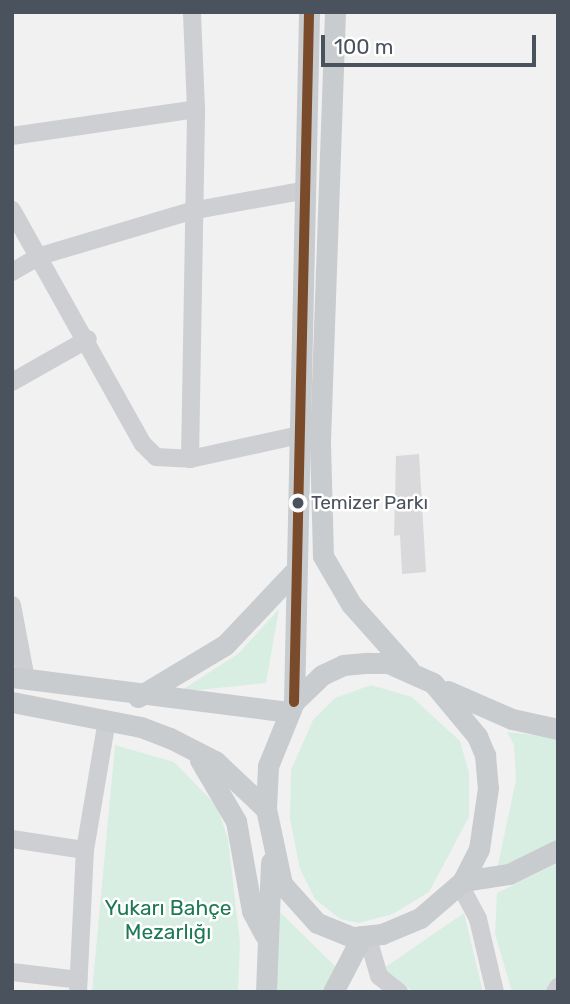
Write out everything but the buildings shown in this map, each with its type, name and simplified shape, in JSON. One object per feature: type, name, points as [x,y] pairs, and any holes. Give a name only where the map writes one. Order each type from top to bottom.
[{"type":"main road","points":[[266,992],[265,935],[272,849],[266,809],[268,766],[291,707],[309,12]]},
{"type":"main road","points":[[335,12],[320,442],[323,556],[351,604],[410,670]]},
{"type":"main road","points":[[137,697],[225,645],[293,573]]},
{"type":"main road","points":[[19,678],[137,697],[291,707],[342,665],[388,663],[410,670],[481,709],[558,729]]},
{"type":"main road","points":[[272,849],[295,904],[317,923],[365,936],[420,918],[461,883],[486,818],[485,755],[464,716],[433,683]]},
{"type":"main road","points":[[12,702],[107,720],[194,749],[266,809]]},
{"type":"main road","points":[[194,749],[236,821],[252,911],[265,935]]},
{"type":"main road","points":[[461,883],[509,874],[558,850]]},
{"type":"main road","points":[[333,992],[365,936]]},
{"type":"street","points":[[190,459],[191,211],[196,109],[192,12]]},
{"type":"street","points":[[12,136],[196,109]]},
{"type":"street","points":[[12,272],[40,256],[191,211],[306,190]]},
{"type":"street","points":[[12,210],[88,339],[143,444],[165,461],[190,459],[299,435]]},
{"type":"street","points":[[12,382],[88,339]]},
{"type":"street","points":[[12,605],[19,678]]},
{"type":"street","points":[[12,972],[79,986],[85,850],[107,720]]},
{"type":"street","points":[[12,839],[85,850]]},
{"type":"street","points":[[461,883],[478,919],[495,992]]},
{"type":"street","points":[[365,936],[379,976],[399,992]]},
{"type":"green space","points":[[279,609],[266,683],[179,692],[239,653]]},
{"type":"green space","points":[[371,685],[412,697],[460,741],[469,773],[469,817],[429,892],[393,914],[359,923],[340,919],[315,899],[300,869],[290,819],[291,770],[313,720],[335,698]]},
{"type":"green space","points":[[507,732],[558,738],[558,841],[497,869],[516,780],[514,745]]},
{"type":"green space","name":"Yukarı Bahçe Mezarlığı","points":[[115,745],[174,762],[217,806],[228,839],[240,942],[238,992],[92,992]]},
{"type":"green space","points":[[558,863],[558,979],[550,992],[512,992],[495,934],[497,893]]},
{"type":"green space","points":[[278,910],[341,972],[329,992],[274,992]]},
{"type":"green space","points":[[464,913],[483,992],[413,992],[384,968]]},
{"type":"transit line","points":[[294,702],[309,12]]},
{"type":"place","name":"Temizer Parkı","points":[[298,503]]}]
